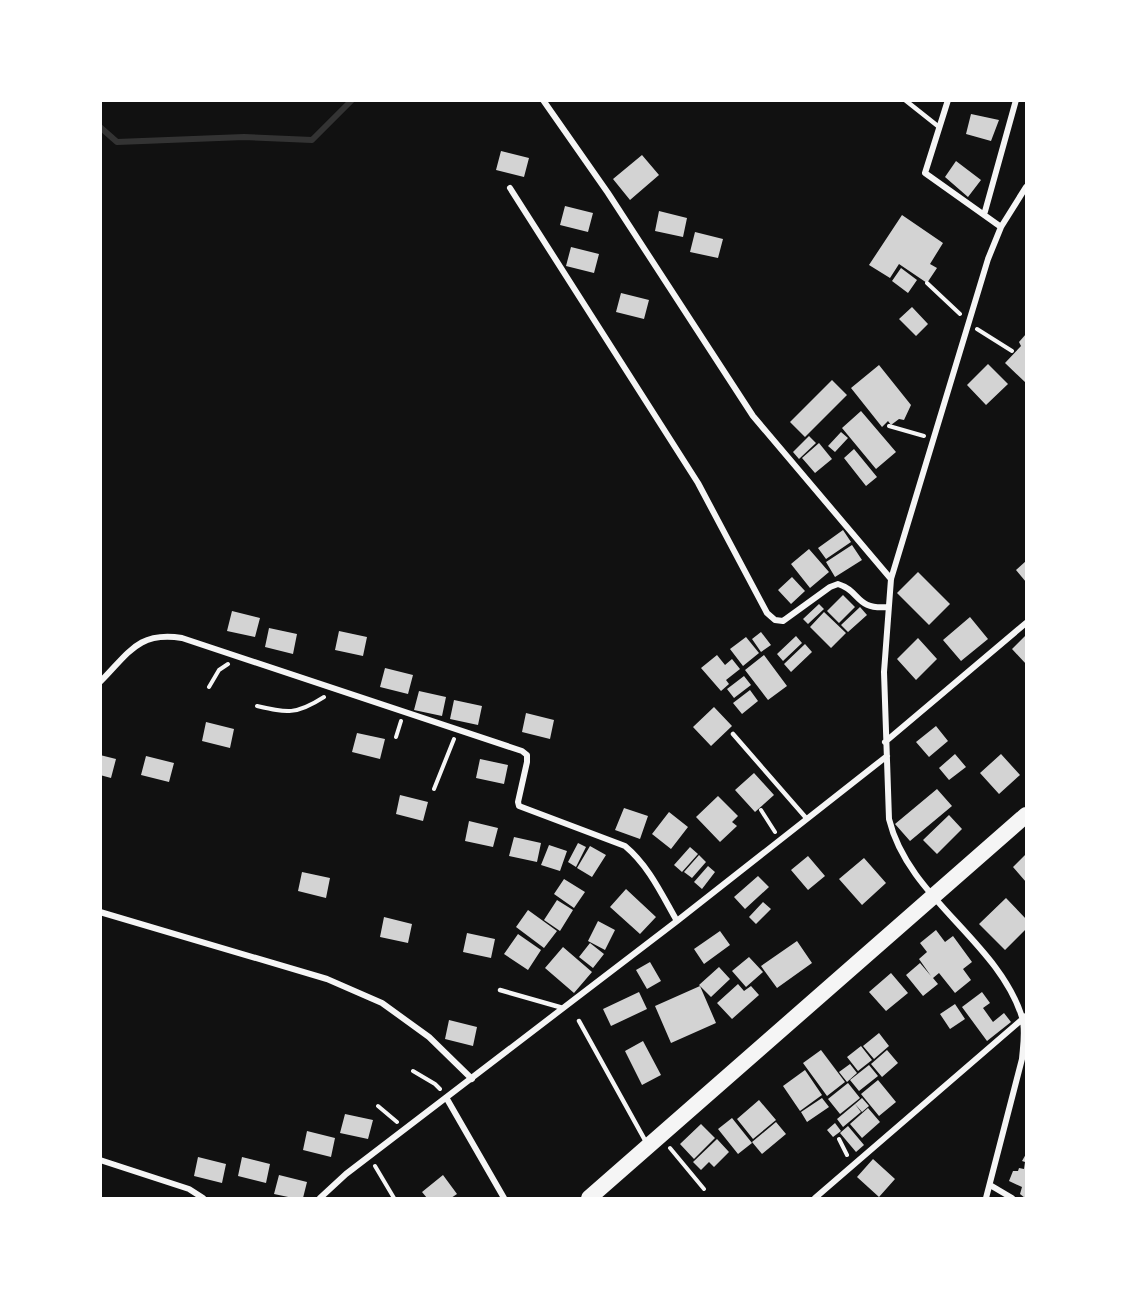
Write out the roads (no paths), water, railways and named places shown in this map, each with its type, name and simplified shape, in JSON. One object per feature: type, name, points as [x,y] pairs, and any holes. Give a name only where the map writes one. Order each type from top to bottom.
[{"type":"highway","points":[[589,1198],[1026,815]]},
{"type":"street","points":[[543,100],[608,193],[753,416],[891,579]]},
{"type":"street","points":[[948,100],[925,173],[1001,227]]},
{"type":"street","points":[[984,215],[1016,100]]},
{"type":"street","points":[[986,1198],[1024,1062],[1024,1017],[1003,980],[933,897],[907,861],[892,834],[889,819],[885,742],[884,672],[891,579],[988,259],[1001,227],[1026,187]]},
{"type":"street","points":[[510,188],[698,483],[767,613],[775,620],[783,621],[830,587],[838,584],[848,589],[866,605],[879,608],[888,607]]},
{"type":"street","points":[[885,742],[1026,623]]},
{"type":"street","points":[[100,682],[133,648],[154,636],[165,635],[182,638],[522,751],[526,755],[527,762],[519,806],[625,846],[638,857],[646,868],[677,921]]},
{"type":"street","points":[[320,1198],[346,1174],[677,921],[886,756]]},
{"type":"street","points":[[100,912],[327,979],[382,1003],[429,1037],[472,1079]]},
{"type":"street","points":[[815,1198],[1024,1017]]},
{"type":"street","points":[[447,1098],[504,1198]]},
{"type":"street","points":[[100,1160],[189,1189],[203,1198]]},
{"type":"street","points":[[990,1185],[1012,1198]]},
{"type":"lane","points":[[905,100],[939,128]]},
{"type":"lane","points":[[733,734],[807,819]]},
{"type":"lane","points":[[500,990],[563,1008]]},
{"type":"lane","points":[[579,1021],[655,1141]]},
{"type":"waterway","points":[[100,127],[117,142],[244,137],[312,140],[352,100]]}]
